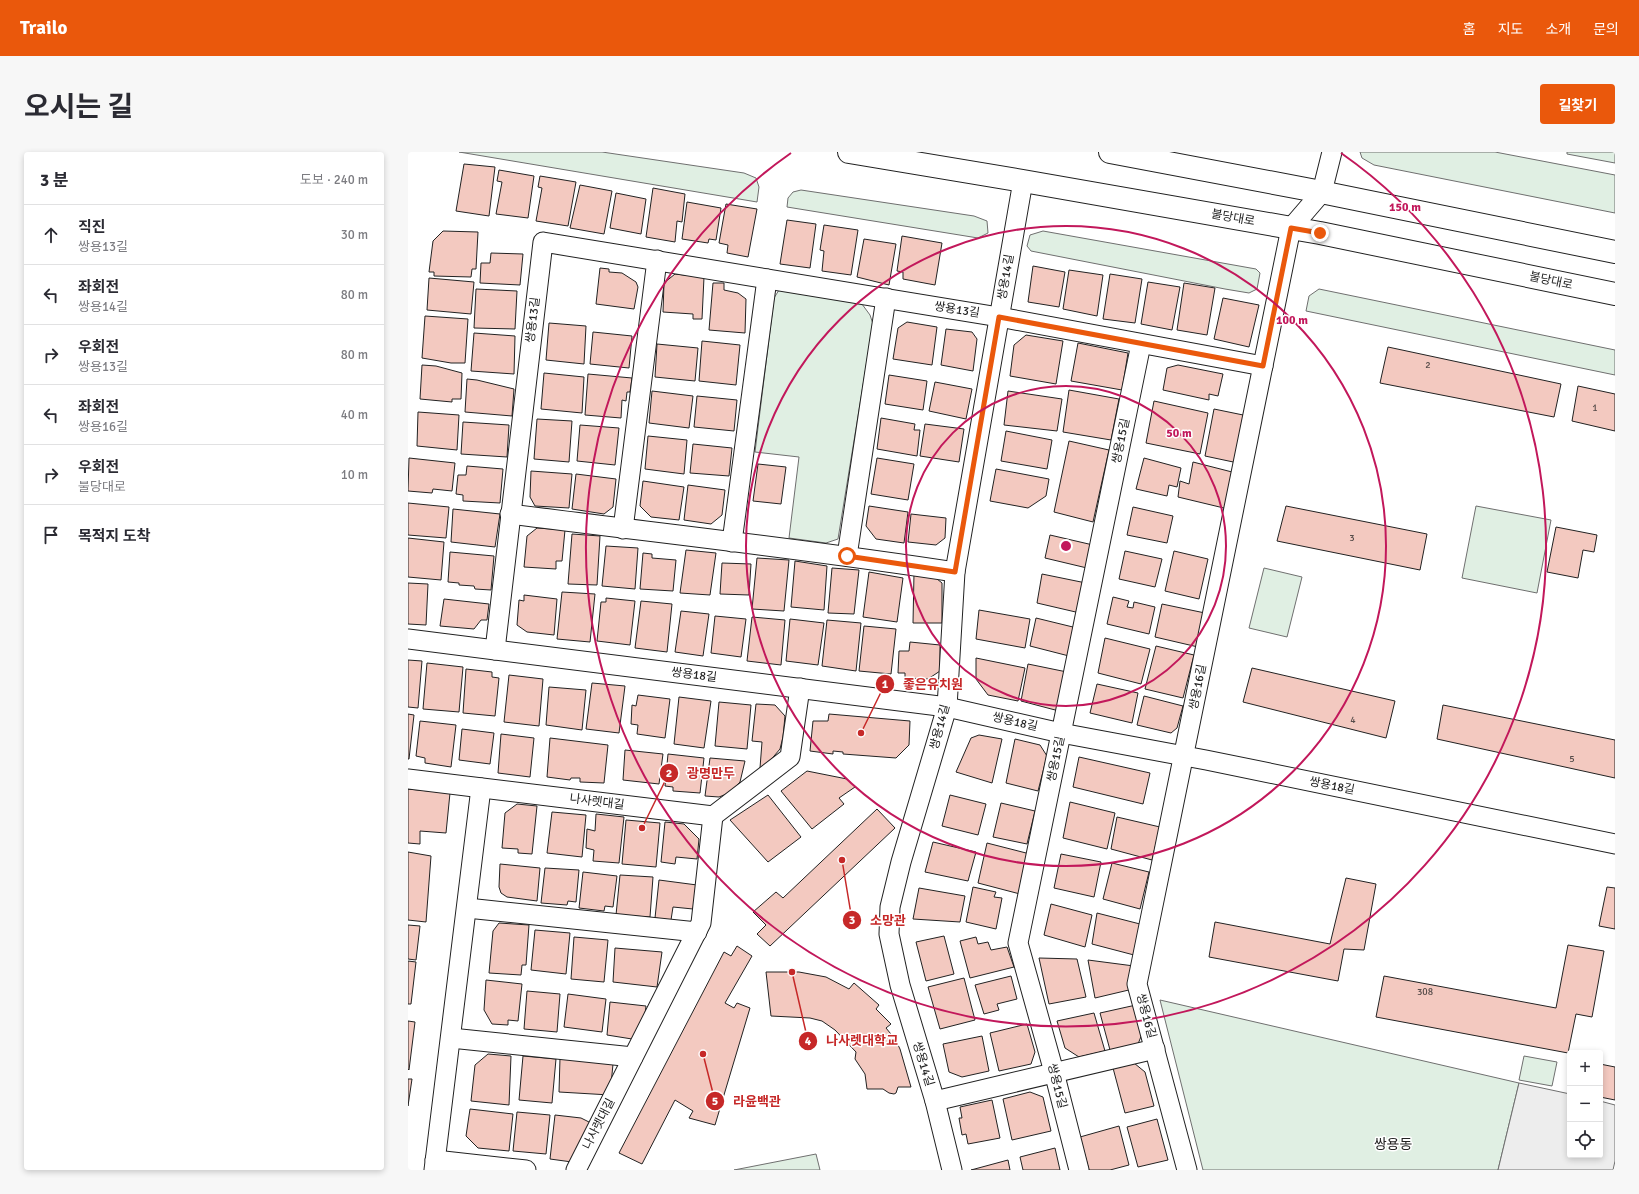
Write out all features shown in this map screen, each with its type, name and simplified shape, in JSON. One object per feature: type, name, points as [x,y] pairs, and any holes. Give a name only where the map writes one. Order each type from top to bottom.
[{"type":"main road","name":"불당대로","points":[[849,152],[1291,228],[1615,294]]},
{"type":"main road","points":[[1110,152],[1315,200],[1615,252]]},
{"type":"street","points":[[1315,200],[1332,152]]},
{"type":"street","name":"쌍용14길","points":[[952,1170],[934,1101],[900,985],[889,934],[890,907],[901,862],[947,707],[955,572],[1023,181]]},
{"type":"street","name":"쌍용16길","points":[[1187,1170],[1137,984],[1291,228],[1315,200]]},
{"type":"street","name":"쌍용13길","points":[[495,650],[543,242],[999,317],[1263,366]]},
{"type":"street","points":[[623,529],[658,260]]},
{"type":"street","points":[[732,542],[767,279]]},
{"type":"street","points":[[847,556],[886,298]]},
{"type":"street","name":"쌍용15길","points":[[1079,1170],[1054,1072],[1018,943],[1141,344]]},
{"type":"street","points":[[510,514],[847,556],[955,572]]},
{"type":"street","name":"쌍용18길","points":[[408,640],[947,707],[1062,733],[1184,756],[1615,844]]},
{"type":"street","points":[[713,816],[790,757],[800,688]]},
{"type":"street","name":"나사렛대길","points":[[408,779],[713,816],[701,923],[576,1170]]},
{"type":"street","points":[[482,788],[435,1165],[526,1170]]},
{"type":"street","points":[[467,908],[697,932]]},
{"type":"street","points":[[451,1038],[633,1057]]},
{"type":"street","points":[[934,1101],[1155,1049]]},
{"type":"green space","points":[[459,152],[602,152],[744,173],[756,178],[759,187],[757,202]]},
{"type":"green space","points":[[1360,152],[1495,152],[1615,175],[1615,213],[1374,165],[1362,158]]},
{"type":"green space","points":[[1567,152],[1615,152],[1615,163],[1567,154]]},
{"type":"green space","points":[[801,190],[974,216],[987,221],[988,233],[978,238],[787,207],[788,198],[793,192]]},
{"type":"green space","points":[[1043,231],[1256,269],[1260,273],[1257,289],[1249,293],[1225,289],[1031,251],[1027,246],[1030,235]]},
{"type":"green space","points":[[1319,289],[1615,350],[1615,375],[1306,311],[1309,296]]},
{"type":"green space","points":[[779,290],[859,300],[870,315],[873,324],[838,539],[826,543],[789,538],[799,457],[755,452],[774,298]]},
{"type":"green space","points":[[1476,506],[1551,520],[1537,593],[1462,578]]},
{"type":"green space","points":[[1264,568],[1302,577],[1287,637],[1249,628]]},
{"type":"green space","points":[[1160,1000],[1519,1083],[1498,1170],[1203,1170]]},
{"type":"green space","points":[[1524,1056],[1557,1062],[1552,1086],[1519,1080]]},
{"type":"green space","points":[[816,1154],[820,1170],[734,1170]]},
{"type":"shaded area","points":[[1519,1083],[1567,1093],[1567,1158],[1603,1158],[1603,1102],[1615,1105],[1615,1161],[1613,1170],[1498,1170]]},
{"type":"building","points":[[464,164],[495,167],[489,216],[456,211]]},
{"type":"building","points":[[499,170],[534,176],[528,218],[496,214],[502,182],[497,181]]},
{"type":"building","points":[[540,176],[576,182],[568,226],[536,221],[542,188],[538,187]]},
{"type":"building","points":[[580,185],[612,191],[604,234],[570,228]]},
{"type":"building","points":[[653,188],[685,194],[682,222],[677,221],[675,242],[646,237]]},
{"type":"building","points":[[616,193],[646,199],[641,234],[610,228]]},
{"type":"building","points":[[687,202],[721,208],[716,240],[709,239],[708,243],[682,239]]},
{"type":"building","points":[[726,204],[757,209],[748,257],[727,253],[728,245],[719,243]]},
{"type":"building","points":[[787,220],[816,224],[810,268],[780,264]]},
{"type":"building","points":[[824,225],[858,230],[851,275],[822,271],[824,251],[820,250]]},
{"type":"building","points":[[443,231],[478,232],[476,269],[472,269],[471,277],[434,276],[434,272],[429,272],[433,241]]},
{"type":"building","points":[[902,236],[942,243],[935,285],[903,279],[903,272],[897,271]]},
{"type":"building","points":[[864,239],[896,244],[889,285],[857,277]]},
{"type":"building","points":[[491,253],[523,254],[520,285],[480,283],[481,263],[490,263]]},
{"type":"building","points":[[1033,266],[1065,272],[1059,307],[1028,302]]},
{"type":"building","points":[[600,268],[609,269],[609,272],[622,273],[636,282],[638,287],[634,309],[596,304]]},
{"type":"building","points":[[1069,270],[1103,275],[1097,316],[1063,309]]},
{"type":"building","points":[[675,274],[704,277],[702,319],[693,319],[693,314],[663,312],[664,283]]},
{"type":"building","points":[[1110,274],[1142,279],[1135,323],[1103,319]]},
{"type":"building","points":[[429,278],[474,282],[471,314],[427,310]]},
{"type":"building","points":[[1148,282],[1180,287],[1172,330],[1141,324]]},
{"type":"building","points":[[713,283],[724,283],[724,290],[738,293],[746,299],[745,333],[709,330]]},
{"type":"building","points":[[1184,283],[1215,288],[1207,335],[1177,330]]},
{"type":"building","points":[[476,289],[517,291],[515,329],[474,328]]},
{"type":"building","points":[[1223,298],[1259,305],[1249,347],[1214,339]]},
{"type":"building","points":[[425,316],[468,319],[465,363],[451,363],[422,358]]},
{"type":"building","points":[[907,322],[937,327],[932,365],[893,359],[898,328]]},
{"type":"building","points":[[549,323],[586,326],[584,364],[546,360]]},
{"type":"building","points":[[946,329],[972,332],[977,339],[973,371],[941,365]]},
{"type":"building","points":[[593,332],[632,336],[629,368],[590,364]]},
{"type":"building","points":[[474,333],[515,336],[514,374],[471,371]]},
{"type":"building","points":[[1026,335],[1063,341],[1056,384],[1010,376],[1014,345]]},
{"type":"building","points":[[702,341],[740,345],[736,385],[699,381]]},
{"type":"building","points":[[1078,343],[1128,353],[1122,390],[1071,381]]},
{"type":"building","points":[[657,344],[698,348],[695,381],[655,377]]},
{"type":"building","points":[[1388,347],[1561,384],[1554,417],[1380,383]]},
{"type":"building","points":[[422,365],[436,366],[462,373],[461,399],[452,399],[452,402],[420,399]]},
{"type":"building","points":[[1178,365],[1223,374],[1218,396],[1209,394],[1209,400],[1163,390],[1167,368]]},
{"type":"building","points":[[544,373],[584,377],[582,413],[541,409]]},
{"type":"building","points":[[588,374],[632,378],[630,392],[627,392],[626,401],[622,400],[621,418],[585,415]]},
{"type":"building","points":[[889,375],[927,381],[923,410],[885,404]]},
{"type":"building","points":[[467,379],[514,389],[512,416],[465,412]]},
{"type":"building","points":[[935,382],[972,389],[966,419],[929,411]]},
{"type":"building","points":[[1578,386],[1615,394],[1615,431],[1572,421]]},
{"type":"building","points":[[1069,390],[1119,399],[1111,440],[1063,432]]},
{"type":"building","points":[[652,391],[693,396],[689,428],[649,423]]},
{"type":"building","points":[[1008,391],[1062,399],[1057,431],[1004,425]]},
{"type":"building","points":[[697,396],[737,400],[734,431],[694,427]]},
{"type":"building","points":[[1154,401],[1208,413],[1200,454],[1146,443]]},
{"type":"building","points":[[1214,409],[1248,416],[1238,463],[1205,456]]},
{"type":"building","points":[[418,412],[459,415],[457,450],[417,446]]},
{"type":"building","points":[[881,418],[915,424],[914,430],[920,430],[917,456],[877,449]]},
{"type":"building","points":[[537,419],[572,421],[569,462],[534,459]]},
{"type":"building","points":[[463,422],[509,425],[507,457],[461,454]]},
{"type":"building","points":[[925,424],[964,429],[959,462],[920,456]]},
{"type":"building","points":[[580,425],[619,428],[615,465],[577,461]]},
{"type":"building","points":[[1006,431],[1052,440],[1047,469],[1001,461]]},
{"type":"building","points":[[648,436],[687,440],[684,474],[645,469]]},
{"type":"building","points":[[1069,441],[1109,450],[1093,522],[1054,512]]},
{"type":"building","points":[[693,444],[732,448],[729,476],[690,473]]},
{"type":"building","points":[[409,458],[455,463],[452,491],[433,489],[432,493],[408,491]]},
{"type":"building","points":[[877,458],[914,464],[908,500],[871,494]]},
{"type":"building","points":[[1144,458],[1181,468],[1177,487],[1169,485],[1167,496],[1136,489]]},
{"type":"building","points":[[1193,462],[1236,473],[1228,509],[1178,497],[1180,481],[1189,484]]},
{"type":"building","points":[[758,464],[786,467],[781,504],[753,501]]},
{"type":"building","points":[[467,466],[503,469],[500,503],[463,501],[463,495],[456,494],[458,475],[466,475]]},
{"type":"building","points":[[996,469],[1049,479],[1046,496],[1028,508],[990,501]]},
{"type":"building","points":[[531,471],[572,474],[569,508],[535,506],[530,497]]},
{"type":"building","points":[[576,474],[616,479],[613,507],[604,514],[572,509]]},
{"type":"building","points":[[643,481],[684,487],[679,520],[651,517],[640,506]]},
{"type":"building","points":[[688,485],[725,490],[722,515],[711,524],[684,520]]},
{"type":"building","points":[[408,503],[449,507],[446,538],[408,535]]},
{"type":"building","points":[[869,506],[908,512],[904,543],[876,539],[866,526]]},
{"type":"building","points":[[1286,506],[1427,534],[1420,570],[1277,541]]},
{"type":"building","points":[[1133,507],[1173,516],[1167,543],[1127,535]]},
{"type":"building","points":[[453,509],[500,514],[495,547],[451,542]]},
{"type":"building","points":[[911,514],[946,518],[945,538],[936,545],[908,542]]},
{"type":"building","points":[[1556,527],[1597,535],[1594,552],[1583,550],[1578,578],[1547,572]]},
{"type":"building","points":[[537,528],[565,530],[562,561],[556,561],[556,569],[524,567],[527,536]]},
{"type":"building","points":[[572,534],[600,536],[597,585],[568,584]]},
{"type":"building","points":[[1050,535],[1093,545],[1087,568],[1045,558]]},
{"type":"building","points":[[408,538],[444,542],[441,580],[408,577]]},
{"type":"building","points":[[606,546],[638,548],[635,589],[602,586]]},
{"type":"building","points":[[686,550],[716,553],[710,595],[680,593]]},
{"type":"building","points":[[1125,551],[1162,559],[1155,587],[1119,579]]},
{"type":"building","points":[[1174,551],[1208,559],[1199,599],[1165,591]]},
{"type":"building","points":[[450,552],[494,556],[491,590],[475,589],[474,586],[459,585],[459,583],[448,582]]},
{"type":"building","points":[[643,553],[652,554],[652,558],[676,560],[673,591],[640,589]]},
{"type":"building","points":[[757,558],[789,560],[784,611],[752,609]]},
{"type":"building","points":[[795,561],[827,566],[824,610],[791,607]]},
{"type":"building","points":[[722,563],[751,564],[749,595],[720,594]]},
{"type":"building","points":[[832,568],[859,570],[854,614],[828,613]]},
{"type":"building","points":[[869,572],[903,578],[897,622],[863,617]]},
{"type":"building","points":[[914,573],[931,574],[942,583],[942,623],[913,623]]},
{"type":"building","points":[[1042,574],[1086,583],[1080,613],[1037,603]]},
{"type":"building","points":[[408,583],[428,584],[426,625],[408,624]]},
{"type":"building","points":[[562,592],[595,594],[590,642],[557,639]]},
{"type":"building","points":[[524,595],[557,599],[554,635],[527,632],[517,625],[519,600],[524,601]]},
{"type":"building","points":[[1113,597],[1129,601],[1127,607],[1133,608],[1134,602],[1155,607],[1149,634],[1107,624]]},
{"type":"building","points":[[606,598],[635,601],[630,645],[597,641],[601,602],[606,602]]},
{"type":"building","points":[[444,599],[489,604],[487,620],[481,620],[474,629],[440,626]]},
{"type":"building","points":[[641,601],[672,604],[667,652],[635,648]]},
{"type":"building","points":[[1162,604],[1205,613],[1198,647],[1155,637]]},
{"type":"building","points":[[979,610],[1030,619],[1025,648],[976,639]]},
{"type":"building","points":[[681,611],[709,614],[703,656],[675,652]]},
{"type":"building","points":[[715,616],[746,619],[741,657],[711,653]]},
{"type":"building","points":[[752,617],[785,620],[781,665],[747,661]]},
{"type":"building","points":[[1036,618],[1077,628],[1069,656],[1030,646]]},
{"type":"building","points":[[790,619],[824,623],[818,665],[786,661]]},
{"type":"building","points":[[827,620],[861,623],[856,671],[822,666]]},
{"type":"building","points":[[864,626],[896,629],[891,674],[859,671]]},
{"type":"building","points":[[1105,638],[1150,649],[1141,684],[1098,673]]},
{"type":"building","points":[[910,642],[940,645],[940,671],[928,679],[905,678],[905,673],[898,673],[899,651],[909,651]]},
{"type":"building","points":[[1156,646],[1194,655],[1183,698],[1145,689]]},
{"type":"building","points":[[976,658],[1025,668],[1018,701],[988,695],[976,679]]},
{"type":"building","points":[[408,660],[422,661],[418,708],[408,707]]},
{"type":"building","points":[[427,663],[463,667],[459,712],[423,709]]},
{"type":"building","points":[[1028,664],[1067,672],[1059,711],[1021,701]]},
{"type":"building","points":[[1252,668],[1395,701],[1386,738],[1243,702]]},
{"type":"building","points":[[466,669],[492,672],[492,677],[499,678],[495,716],[463,713]]},
{"type":"building","points":[[509,675],[543,679],[539,726],[504,722]]},
{"type":"building","points":[[592,683],[625,686],[619,733],[586,729]]},
{"type":"building","points":[[1097,684],[1138,693],[1132,723],[1090,713]]},
{"type":"building","points":[[549,687],[586,690],[582,730],[546,725]]},
{"type":"building","points":[[638,695],[670,699],[665,738],[637,734],[638,725],[631,724],[632,705],[636,706]]},
{"type":"building","points":[[1144,696],[1183,706],[1177,728],[1171,733],[1137,725]]},
{"type":"building","points":[[679,697],[711,701],[704,748],[674,744]]},
{"type":"building","points":[[719,702],[751,705],[747,749],[715,746]]},
{"type":"building","points":[[756,704],[775,705],[785,716],[780,749],[763,769],[760,768],[762,742],[752,741]]},
{"type":"building","points":[[1443,705],[1615,740],[1615,778],[1437,739]]},
{"type":"building","points":[[408,714],[414,715],[409,759],[408,759]]},
{"type":"building","points":[[829,714],[910,721],[909,745],[896,758],[843,754],[843,752],[833,751],[833,754],[810,751],[813,721],[828,721]]},
{"type":"building","points":[[420,721],[456,725],[451,767],[425,763],[425,758],[416,756]]},
{"type":"building","points":[[462,729],[494,733],[490,764],[459,760]]},
{"type":"building","points":[[501,734],[534,738],[530,777],[498,773]]},
{"type":"building","points":[[979,735],[1002,739],[992,783],[956,772],[971,738]]},
{"type":"building","points":[[550,738],[608,745],[604,783],[580,782],[580,778],[571,778],[570,780],[547,777]]},
{"type":"building","points":[[1015,739],[1040,745],[1047,756],[1038,791],[1006,783]]},
{"type":"building","points":[[625,750],[663,754],[659,784],[623,780]]},
{"type":"building","points":[[668,754],[704,758],[700,793],[673,791],[673,787],[665,786]]},
{"type":"building","points":[[1079,757],[1150,773],[1143,804],[1073,787]]},
{"type":"building","points":[[710,758],[745,761],[740,782],[729,793],[719,797],[705,796]]},
{"type":"building","points":[[807,771],[847,779],[855,787],[839,798],[844,804],[812,829],[781,791]]},
{"type":"building","points":[[408,789],[450,793],[446,833],[420,831],[420,844],[408,843]]},
{"type":"building","points":[[768,795],[801,837],[768,862],[730,820]]},
{"type":"building","points":[[950,795],[986,804],[978,835],[942,826]]},
{"type":"building","points":[[1070,802],[1115,813],[1107,849],[1063,838]]},
{"type":"building","points":[[1001,803],[1035,811],[1027,844],[993,837]]},
{"type":"building","points":[[517,804],[537,806],[532,854],[518,853],[518,849],[502,848],[505,813]]},
{"type":"building","points":[[877,809],[895,828],[770,946],[757,934],[766,925],[753,912],[776,892],[783,898]]},
{"type":"building","points":[[552,812],[586,815],[582,857],[547,853]]},
{"type":"building","points":[[596,814],[624,817],[619,863],[593,861],[594,850],[586,848],[587,829],[595,831]]},
{"type":"building","points":[[1117,817],[1160,827],[1152,860],[1111,849]]},
{"type":"building","points":[[626,820],[660,823],[656,867],[622,864]]},
{"type":"building","points":[[665,822],[684,824],[699,839],[697,859],[676,857],[675,864],[661,862]]},
{"type":"building","points":[[933,842],[976,852],[968,881],[925,872]]},
{"type":"building","points":[[987,843],[1030,854],[1020,894],[978,883]]},
{"type":"building","points":[[408,852],[431,856],[426,922],[408,920]]},
{"type":"building","points":[[1061,854],[1101,862],[1094,897],[1054,888]]},
{"type":"building","points":[[1112,863],[1149,872],[1140,909],[1103,899]]},
{"type":"building","points":[[500,864],[540,868],[537,901],[507,897],[501,893],[499,887]]},
{"type":"building","points":[[545,868],[579,870],[576,902],[568,901],[567,905],[541,903]]},
{"type":"building","points":[[583,872],[617,876],[613,907],[605,906],[604,911],[579,908]]},
{"type":"building","points":[[620,875],[653,877],[650,917],[616,915]]},
{"type":"building","points":[[1346,878],[1376,884],[1364,950],[1344,949],[1338,981],[1209,957],[1215,922],[1330,944]]},
{"type":"building","points":[[659,880],[697,885],[693,909],[673,907],[671,920],[655,918]]},
{"type":"building","points":[[973,887],[996,892],[994,897],[1002,898],[996,929],[966,922]]},
{"type":"building","points":[[1607,887],[1615,888],[1615,929],[1599,926]]},
{"type":"building","points":[[919,888],[965,896],[960,922],[913,919]]},
{"type":"building","points":[[1051,904],[1092,915],[1085,947],[1044,935]]},
{"type":"building","points":[[1097,913],[1140,924],[1134,955],[1092,944]]},
{"type":"building","points":[[499,923],[529,925],[526,965],[522,965],[521,975],[489,973],[493,931]]},
{"type":"building","points":[[408,925],[420,926],[416,960],[408,959]]},
{"type":"building","points":[[535,930],[570,933],[566,974],[531,970]]},
{"type":"building","points":[[944,936],[954,974],[926,981],[916,942]]},
{"type":"building","points":[[574,937],[608,940],[604,982],[571,979]]},
{"type":"building","points":[[976,937],[978,944],[988,942],[991,950],[1007,947],[1014,967],[970,978],[960,941]]},
{"type":"building","points":[[1568,945],[1604,951],[1592,1017],[1576,1014],[1567,1053],[1376,1017],[1384,976],[1556,1008]]},
{"type":"building","points":[[737,946],[752,956],[725,1003],[734,1008],[737,1003],[750,1008],[715,1125],[689,1118],[693,1111],[675,1100],[642,1164],[619,1153],[724,952],[731,956]]},
{"type":"building","points":[[615,948],[662,952],[657,987],[613,982]]},
{"type":"building","points":[[1039,958],[1077,959],[1086,997],[1049,1004]]},
{"type":"building","points":[[1088,960],[1134,966],[1133,989],[1095,998]]},
{"type":"building","points":[[408,961],[416,962],[411,1004],[408,1004]]},
{"type":"building","points":[[766,972],[799,972],[826,977],[849,989],[854,983],[879,1005],[876,1009],[891,1024],[886,1028],[895,1039],[900,1049],[911,1087],[898,1087],[896,1093],[894,1094],[883,1089],[867,1089],[865,1074],[855,1059],[856,1052],[835,1030],[822,1021],[810,1018],[771,1016]]},
{"type":"building","points":[[1011,976],[1017,999],[997,1004],[999,1010],[984,1014],[975,985]]},
{"type":"building","points":[[964,978],[975,1020],[940,1029],[928,987]]},
{"type":"building","points":[[486,980],[522,984],[518,1021],[508,1020],[508,1025],[492,1024],[484,1010]]},
{"type":"building","points":[[527,991],[560,994],[557,1032],[524,1029]]},
{"type":"building","points":[[568,994],[606,999],[602,1032],[564,1027]]},
{"type":"building","points":[[610,1002],[646,1006],[643,1030],[632,1039],[607,1035]]},
{"type":"building","points":[[1136,1005],[1142,1034],[1138,1044],[1110,1050],[1100,1013]]},
{"type":"building","points":[[1094,1013],[1105,1051],[1079,1057],[1065,1048],[1057,1021]]},
{"type":"building","points":[[408,1021],[415,1022],[409,1070],[408,1069]]},
{"type":"building","points":[[1027,1024],[1035,1052],[1031,1064],[999,1071],[990,1033]]},
{"type":"building","points":[[982,1036],[989,1071],[962,1077],[949,1072],[943,1044]]},
{"type":"building","points":[[488,1054],[511,1056],[509,1105],[471,1101],[475,1065]]},
{"type":"building","points":[[523,1056],[556,1059],[552,1103],[519,1100]]},
{"type":"building","points":[[560,1058],[613,1064],[610,1095],[559,1092]]},
{"type":"building","points":[[1134,1063],[1145,1072],[1154,1106],[1125,1113],[1113,1068]]},
{"type":"building","points":[[1603,1065],[1615,1067],[1615,1100],[1603,1098]]},
{"type":"building","points":[[408,1079],[412,1079],[408,1106]]},
{"type":"building","points":[[1030,1092],[1043,1097],[1051,1131],[1012,1140],[1003,1099]]},
{"type":"building","points":[[992,1100],[1000,1138],[968,1144],[966,1134],[962,1135],[959,1118],[962,1118],[960,1107]]},
{"type":"building","points":[[470,1109],[513,1114],[509,1151],[478,1148],[466,1136]]},
{"type":"building","points":[[517,1112],[550,1115],[546,1154],[513,1151]]},
{"type":"building","points":[[555,1115],[581,1118],[591,1123],[572,1162],[550,1159]]},
{"type":"building","points":[[1157,1119],[1168,1160],[1138,1167],[1127,1127]]},
{"type":"building","points":[[1119,1126],[1129,1165],[1110,1170],[1089,1170],[1080,1137]]},
{"type":"building","points":[[1055,1148],[1060,1170],[1023,1170],[1020,1157]]},
{"type":"building","points":[[1008,1160],[1010,1170],[971,1170]]},
{"type":"place","name":"좋은유치원","points":[[861,733]]},
{"type":"place","name":"광명만두","points":[[642,828]]},
{"type":"place","name":"소망관","points":[[842,860]]},
{"type":"place","name":"나사렛대학교","points":[[792,972]]},
{"type":"place","name":"라윤백관","points":[[703,1054]]},
{"type":"district","name":"쌍용동","points":[[1393,1144]]},
{"type":"route","points":[[847,556],[955,572],[999,317],[1263,366],[1291,228],[1320,233]]}]
